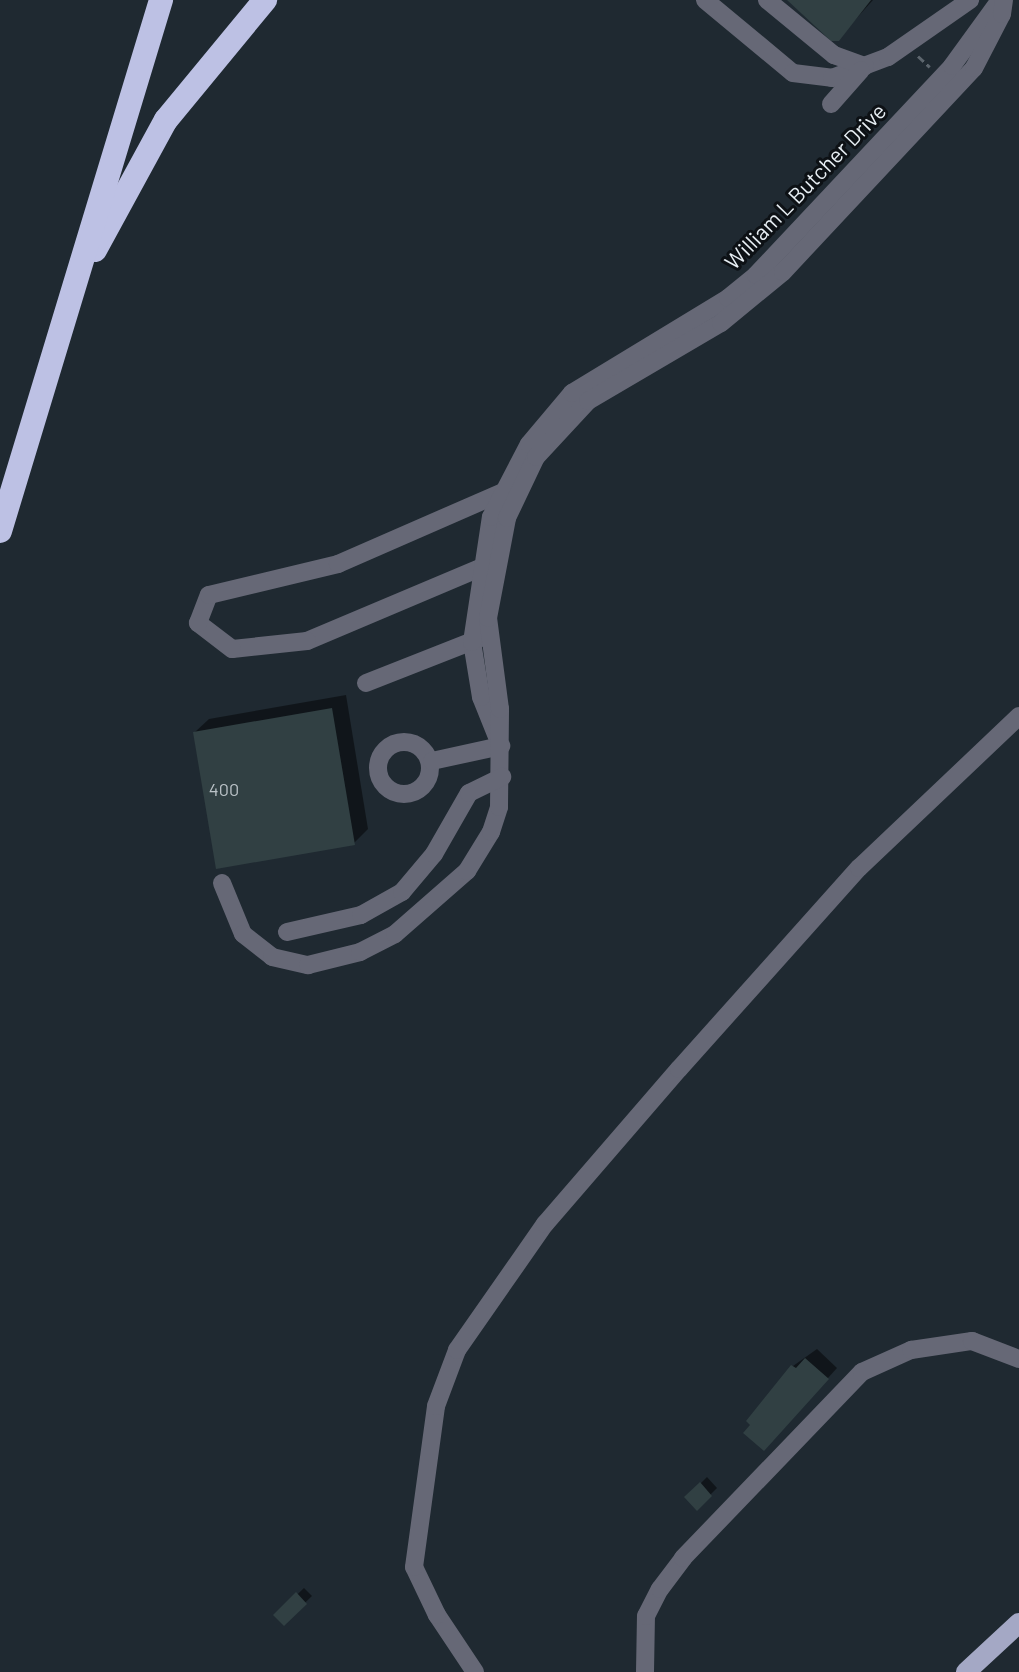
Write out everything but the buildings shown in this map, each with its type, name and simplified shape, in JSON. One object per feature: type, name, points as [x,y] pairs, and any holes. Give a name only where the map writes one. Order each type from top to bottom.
[{"type":"highway","points":[[0,531],[75,288],[85,239],[161,0]]},
{"type":"highway","points":[[75,288],[166,120],[265,0]]},
{"type":"main road","points":[[966,1672],[1019,1623]]},
{"type":"street","points":[[705,0],[793,73],[832,78],[865,66],[905,44],[970,0]]},
{"type":"street","points":[[767,0],[834,55],[865,66]]},
{"type":"street","name":"William L Butcher Drive","points":[[222,883],[240,930],[272,957],[308,965],[373,947],[431,908],[467,871],[491,832],[502,777],[501,746],[481,697],[480,638],[489,564],[510,490],[529,444],[572,393],[746,284],[941,78],[1002,0]]},
{"type":"street","name":"William L Butcher Drive","points":[[510,490],[550,439],[588,401],[721,323],[783,272],[974,68],[1002,14],[1002,0]]},
{"type":"street","points":[[831,104],[865,66]]},
{"type":"street","points":[[489,564],[307,641],[232,649],[198,623],[209,595],[338,564],[510,490]]},
{"type":"street","points":[[366,683],[480,638]]},
{"type":"street","points":[[475,1672],[437,1615],[414,1567],[436,1406],[457,1350],[545,1224],[679,1069],[859,868],[1019,716]]},
{"type":"street","points":[[432,761],[501,746]]},
{"type":"street","points":[[287,932],[361,915],[402,892],[434,854],[469,793],[502,777]]},
{"type":"street","points":[[361,915],[373,947]]},
{"type":"street","points":[[645,1672],[646,1616],[675,1568],[862,1372],[911,1350],[972,1341],[1019,1359]]},
{"type":"path","points":[[905,44],[941,78]]}]
